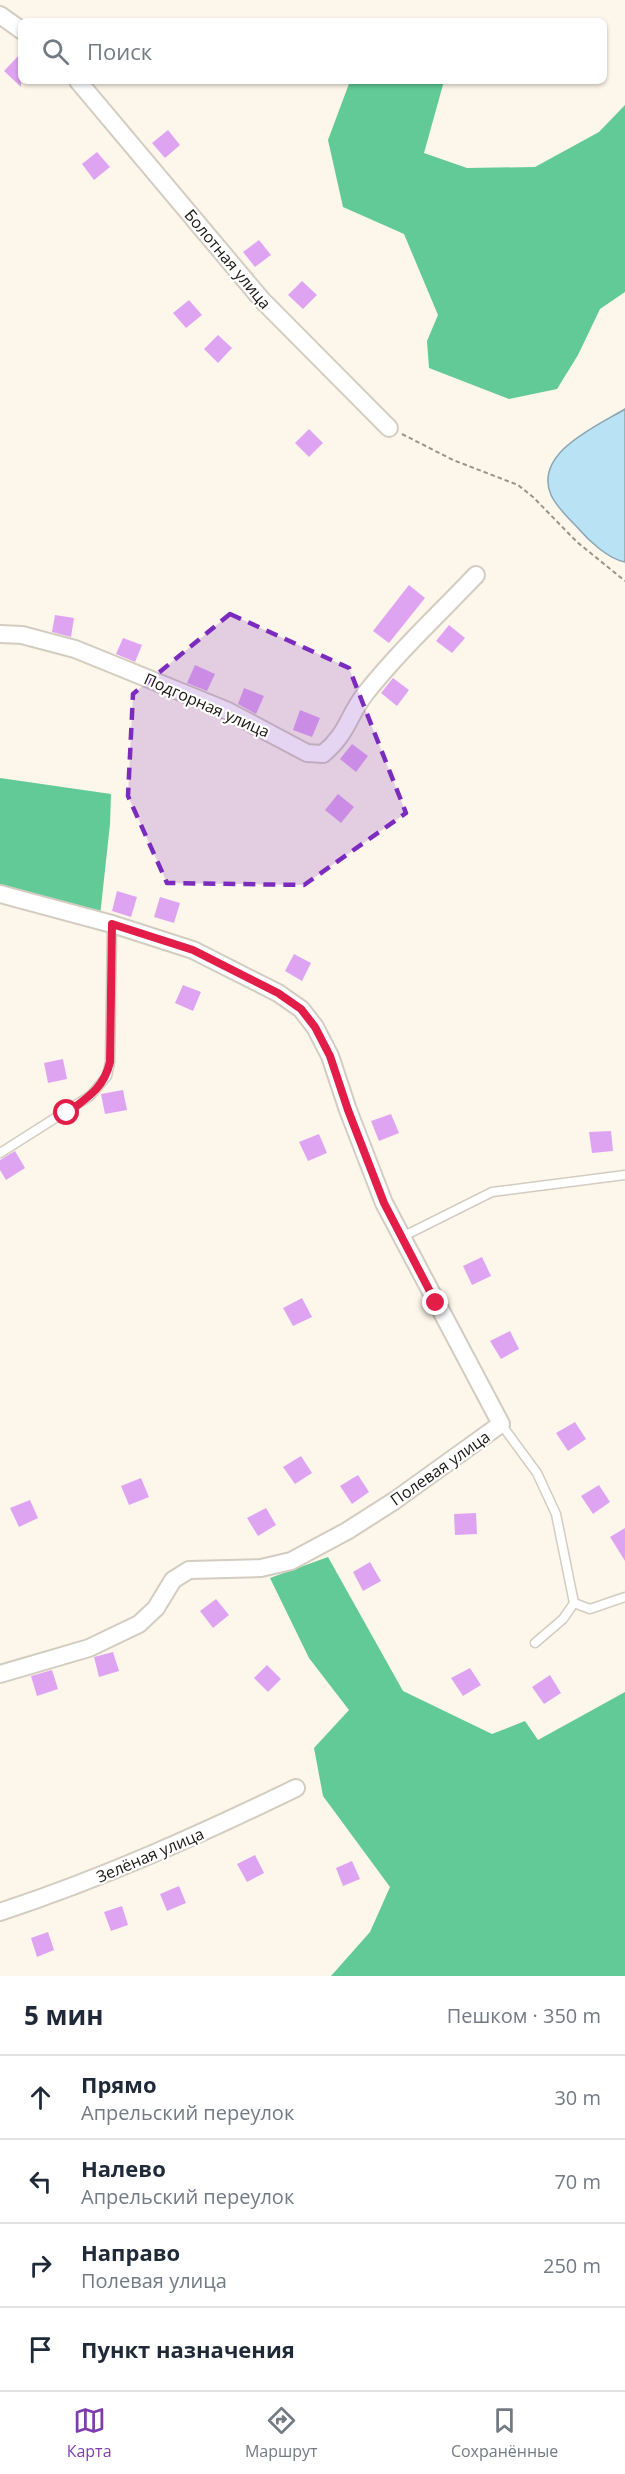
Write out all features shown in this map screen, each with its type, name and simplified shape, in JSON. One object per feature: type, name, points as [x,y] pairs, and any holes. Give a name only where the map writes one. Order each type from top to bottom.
[{"type":"street","points":[[0,15],[18,28]]},
{"type":"street","name":"Болотная улица","points":[[81,84],[262,300],[389,428]]},
{"type":"street","name":"Подгорная улица","points":[[0,634],[22,635],[75,649],[228,711],[307,753],[323,754],[346,730],[363,696],[391,663],[476,575]]},
{"type":"street","name":"Полевая улица","points":[[0,894],[112,924],[193,950],[278,993],[301,1009],[315,1027],[330,1056],[384,1203],[501,1424],[394,1501],[291,1561],[261,1568],[189,1570],[173,1580],[156,1608],[139,1624],[89,1648],[0,1674]]},
{"type":"street","name":"Зелёная улица","points":[[0,1912],[107,1874],[206,1831],[296,1788]]},
{"type":"lane","points":[[0,1153],[90,1096],[107,1076],[110,1062],[112,924]]},
{"type":"lane","points":[[401,1238],[492,1192],[625,1175]]},
{"type":"lane","points":[[501,1424],[537,1473],[556,1514],[574,1603],[563,1619],[535,1643]]},
{"type":"lane","points":[[574,1603],[590,1609],[625,1598]]},
{"type":"path","points":[[389,428],[453,460],[518,485],[577,542],[625,581]]},
{"type":"highlighted area","points":[[230,614],[349,668],[406,813],[304,885],[167,883],[128,796],[133,694]]},
{"type":"green space","points":[[349,84],[443,84],[424,153],[467,168],[535,167],[599,132],[625,105],[625,292],[600,309],[578,355],[557,389],[509,399],[429,368],[427,341],[438,315],[404,234],[343,207],[328,140]]},
{"type":"green space","points":[[0,778],[111,794],[100,916],[0,887]]},
{"type":"green space","points":[[328,1557],[403,1691],[492,1734],[525,1721],[538,1740],[625,1692],[625,1976],[331,1976],[370,1932],[390,1887],[323,1796],[314,1748],[349,1710],[309,1658],[270,1578]]},
{"type":"water","points":[[625,409],[625,562],[599,548],[566,516],[551,495],[548,480],[551,466],[559,454],[585,433]]},
{"type":"building","points":[[18,56],[18,84],[21,84],[21,87],[4,71]]},
{"type":"building","points":[[168,130],[180,145],[165,158],[152,143]]},
{"type":"building","points":[[97,152],[110,167],[94,180],[82,164]]},
{"type":"building","points":[[259,240],[271,255],[255,267],[243,252]]},
{"type":"building","points":[[302,281],[317,295],[303,309],[288,295]]},
{"type":"building","points":[[189,300],[202,315],[186,328],[173,313]]},
{"type":"building","points":[[218,335],[232,348],[218,363],[204,349]]},
{"type":"building","points":[[309,429],[323,443],[309,457],[295,443]]},
{"type":"building","points":[[409,585],[425,598],[389,643],[373,631]]},
{"type":"building","points":[[55,615],[74,618],[71,637],[52,632]]},
{"type":"building","points":[[449,625],[465,638],[452,653],[436,641]]},
{"type":"building","points":[[123,638],[142,645],[135,662],[116,654]]},
{"type":"building","points":[[195,665],[215,674],[207,691],[187,683]]},
{"type":"building","points":[[393,678],[409,690],[397,706],[381,693]]},
{"type":"building","points":[[244,688],[264,696],[256,714],[238,704]]},
{"type":"building","points":[[300,710],[320,718],[312,737],[293,730]]},
{"type":"building","points":[[352,744],[368,756],[356,772],[340,759]]},
{"type":"building","points":[[338,794],[354,807],[341,823],[325,810]]},
{"type":"building","points":[[117,891],[137,897],[131,917],[112,911]]},
{"type":"building","points":[[160,897],[180,903],[174,923],[154,917]]},
{"type":"building","points":[[294,954],[311,963],[302,981],[285,971]]},
{"type":"building","points":[[183,985],[201,992],[193,1011],[175,1003]]},
{"type":"building","points":[[63,1059],[67,1079],[48,1083],[44,1063]]},
{"type":"building","points":[[123,1090],[127,1110],[105,1114],[101,1094]]},
{"type":"building","points":[[391,1114],[399,1133],[379,1141],[371,1121]]},
{"type":"building","points":[[611,1131],[613,1151],[592,1153],[589,1132]]},
{"type":"building","points":[[319,1134],[327,1153],[308,1161],[299,1142]]},
{"type":"building","points":[[15,1151],[25,1168],[6,1180],[0,1170],[0,1160]]},
{"type":"building","points":[[482,1257],[491,1276],[472,1285],[463,1266]]},
{"type":"building","points":[[302,1298],[312,1317],[293,1326],[283,1308]]},
{"type":"building","points":[[510,1331],[519,1349],[501,1359],[490,1341]]},
{"type":"building","points":[[575,1422],[586,1439],[568,1451],[556,1433]]},
{"type":"building","points":[[301,1456],[312,1473],[295,1484],[283,1467]]},
{"type":"building","points":[[358,1475],[369,1492],[352,1504],[340,1486]]},
{"type":"building","points":[[141,1478],[149,1497],[129,1505],[121,1486]]},
{"type":"building","points":[[599,1485],[610,1502],[593,1514],[581,1496]]},
{"type":"building","points":[[30,1500],[38,1518],[19,1527],[10,1508]]},
{"type":"building","points":[[266,1508],[276,1525],[258,1536],[247,1518]]},
{"type":"building","points":[[476,1513],[477,1534],[455,1535],[454,1514]]},
{"type":"building","points":[[625,1528],[625,1561],[610,1537]]},
{"type":"building","points":[[370,1562],[381,1581],[363,1591],[353,1572]]},
{"type":"building","points":[[216,1599],[229,1615],[213,1628],[200,1611]]},
{"type":"building","points":[[113,1652],[119,1671],[99,1677],[94,1657]]},
{"type":"building","points":[[267,1665],[281,1679],[268,1692],[254,1678]]},
{"type":"building","points":[[470,1668],[481,1685],[463,1696],[451,1678]]},
{"type":"building","points":[[52,1670],[58,1689],[37,1696],[31,1676]]},
{"type":"building","points":[[550,1675],[561,1693],[544,1704],[532,1687]]},
{"type":"building","points":[[255,1855],[264,1873],[247,1882],[237,1864]]},
{"type":"building","points":[[352,1861],[360,1879],[343,1886],[336,1868]]},
{"type":"building","points":[[179,1886],[186,1903],[167,1911],[160,1894]]},
{"type":"building","points":[[122,1906],[128,1925],[111,1931],[104,1912]]},
{"type":"building","points":[[48,1932],[54,1950],[37,1957],[31,1938]]},
{"type":"route","points":[[67,1113],[90,1096],[107,1076],[110,1062],[112,924],[193,950],[278,993],[301,1009],[315,1027],[330,1056],[384,1203],[436,1303]]}]
